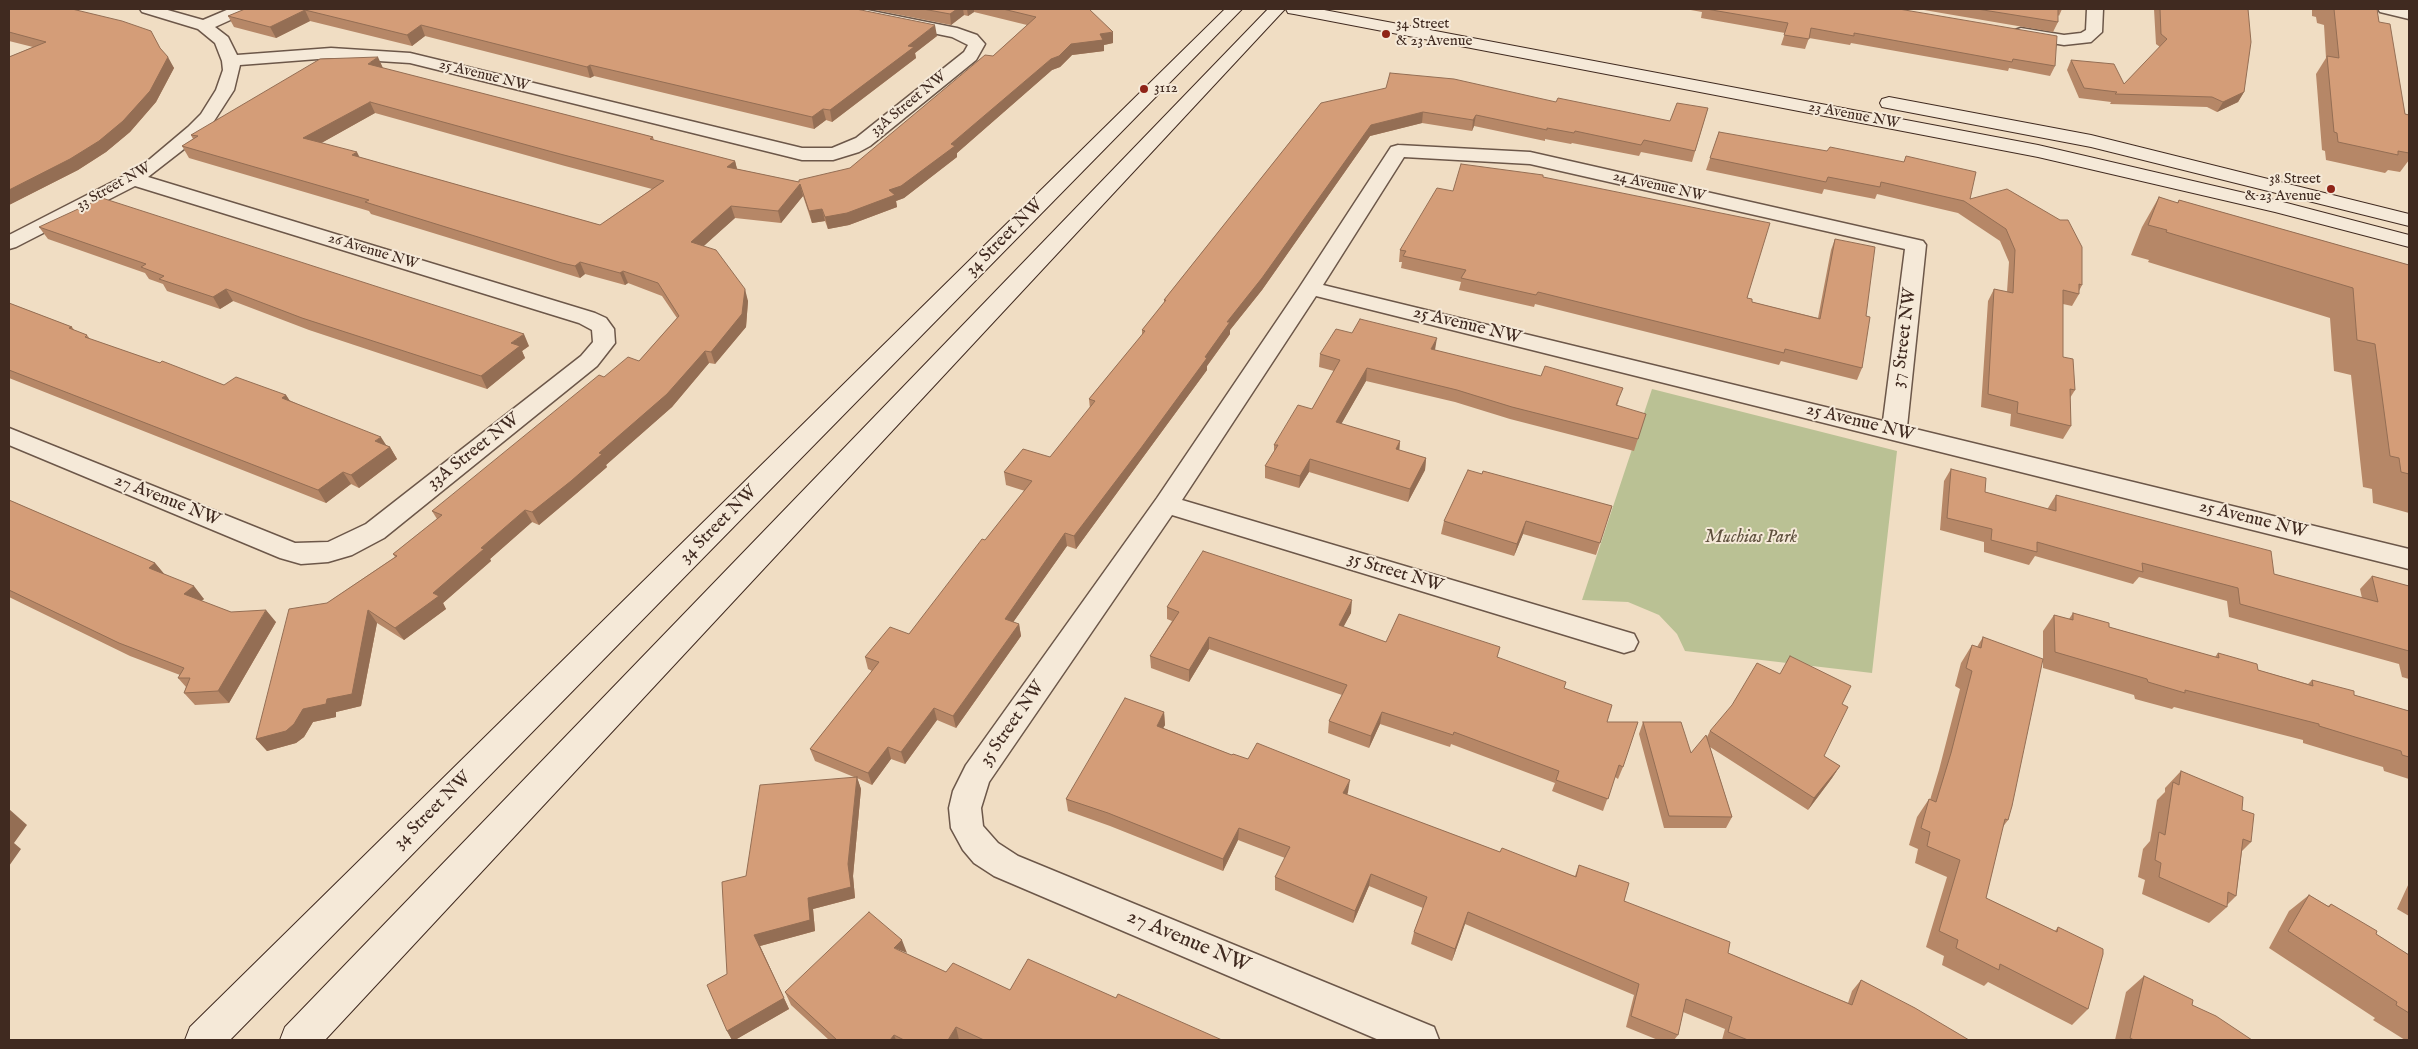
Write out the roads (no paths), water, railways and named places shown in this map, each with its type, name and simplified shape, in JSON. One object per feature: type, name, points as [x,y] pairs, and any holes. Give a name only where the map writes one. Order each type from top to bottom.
[{"type":"main road","name":"34 Street NW","points":[[204,1040],[1234,9]]},
{"type":"main road","name":"34 Street NW","points":[[299,1040],[1277,9]]},
{"type":"main road","name":"23 Avenue NW","points":[[1294,9],[2038,151],[2215,191],[2409,241]]},
{"type":"main road","points":[[1378,9],[1703,69]]},
{"type":"main road","name":"23 Avenue NW","points":[[1866,99],[2091,141],[2409,220]]},
{"type":"street","points":[[148,9],[204,26],[222,41],[231,61]]},
{"type":"street","points":[[204,26],[242,9]]},
{"type":"street","name":"33A Street NW","points":[[833,154],[863,142],[970,56],[977,44],[957,33],[840,9]]},
{"type":"street","points":[[2006,31],[2073,40],[2085,38],[2094,32],[2095,9]]},
{"type":"street","points":[[2386,9],[2409,14]]},
{"type":"street","name":"25 Avenue NW","points":[[231,61],[331,53],[410,58],[802,154],[833,154]]},
{"type":"street","name":"33 Street NW","points":[[9,243],[133,179],[180,146],[208,117],[225,90],[232,70],[231,61]]},
{"type":"street","name":"24 Avenue NW","points":[[1398,151],[1530,158],[1916,245]]},
{"type":"street","name":"35 Street NW","points":[[967,828],[965,808],[969,792],[977,774],[1166,504],[1310,288],[1398,151]]},
{"type":"street","name":"26 Avenue NW","points":[[133,179],[587,318],[598,322],[605,335]]},
{"type":"street","name":"37 Street NW","points":[[1894,431],[1916,245]]},
{"type":"street","name":"25 Avenue NW","points":[[1310,288],[2409,559]]},
{"type":"street","name":"33A Street NW","points":[[328,552],[351,545],[375,531],[589,361],[604,343],[605,335]]},
{"type":"street","name":"27 Avenue NW","points":[[9,436],[289,551],[301,554],[328,552]]},
{"type":"street","name":"35 Street NW","points":[[1166,504],[1624,642]]},
{"type":"street","name":"27 Avenue NW","points":[[967,828],[986,853],[1006,866],[1409,1038]]},
{"type":"place","name":"34 Street & 23 Avenue","points":[[1386,34]]},
{"type":"place","name":"3112","points":[[1144,89]]},
{"type":"place","name":"38 Street & 23 Avenue","points":[[2331,189]]},
{"type":"park label","name":"Muchias Park","points":[[1751,538]]}]
